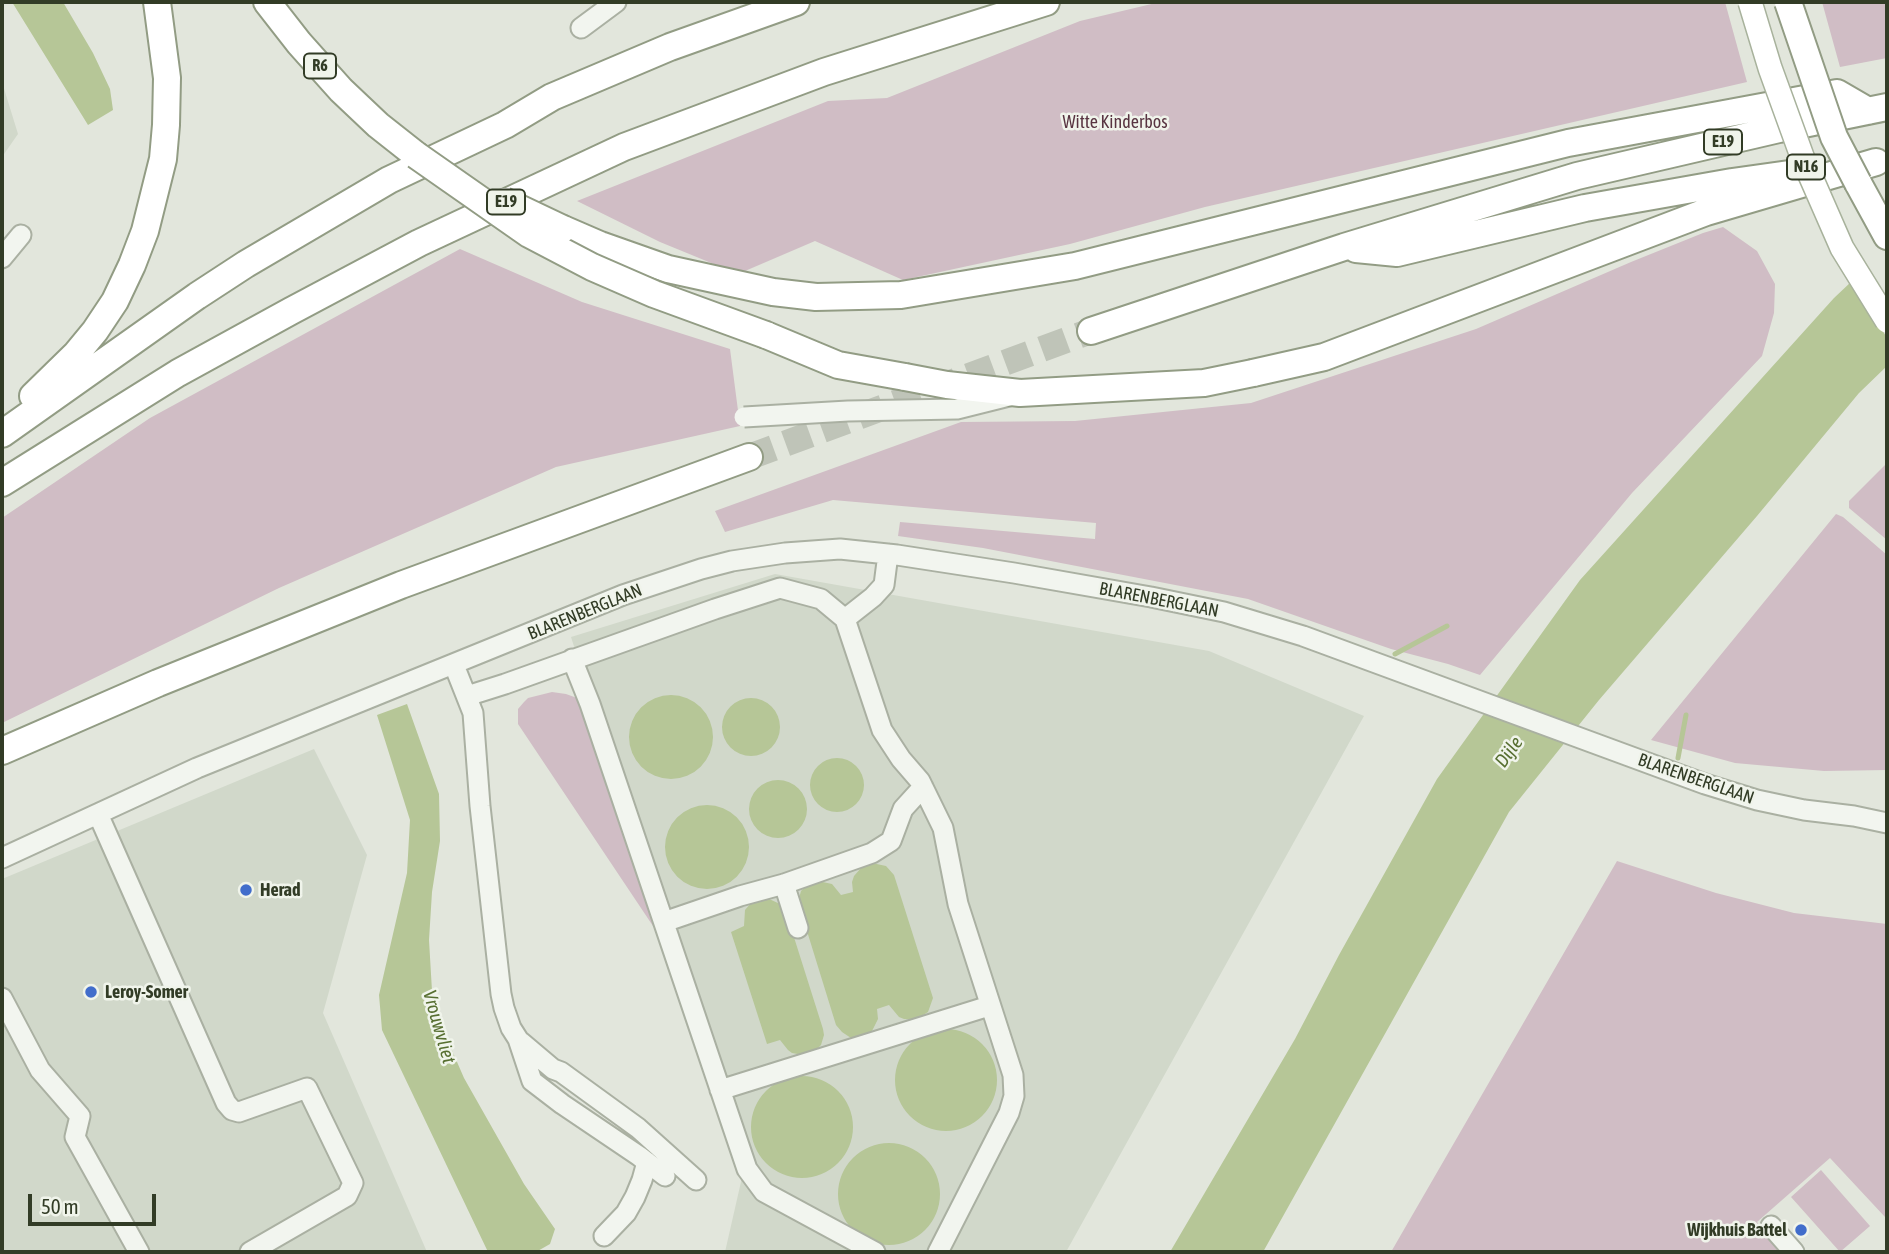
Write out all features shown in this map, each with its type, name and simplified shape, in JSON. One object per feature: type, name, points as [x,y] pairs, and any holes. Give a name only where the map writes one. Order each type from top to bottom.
[{"type":"highway","points":[[2,421],[46,384],[95,331],[115,301],[145,232],[163,159],[166,125],[167,78],[157,2]]},
{"type":"highway","name":"R6","points":[[267,2],[341,90],[416,155]]},
{"type":"highway","points":[[2,434],[246,264],[389,180],[505,125],[552,97],[670,47],[796,2]]},
{"type":"highway","name":"E19","points":[[2,483],[178,373],[291,311],[419,243],[624,147],[824,72],[1046,2]]},
{"type":"highway","name":"N16","points":[[1788,2],[1834,137],[1887,236]]},
{"type":"highway","points":[[416,155],[492,196],[562,229],[668,269],[773,292],[816,298],[862,297],[901,295],[1075,265],[1568,143],[1797,100],[1837,93],[1878,109]]},
{"type":"highway","name":"E19","points":[[1091,331],[1344,247],[1577,176],[1878,109]]},
{"type":"highway","points":[[416,155],[529,234],[592,267],[654,294],[838,365],[947,385],[1020,393],[1204,383],[1324,358],[1706,212],[1881,161]]},
{"type":"highway","points":[[1344,247],[1396,253],[1585,208],[1732,182],[1881,161]]},
{"type":"highway","points":[[2,751],[158,682],[401,585],[749,457]]},
{"type":"main road","name":"N16","points":[[1750,2],[1770,68],[1803,159],[1842,248],[1887,321]]},
{"type":"street","points":[[580,28],[616,2]]},
{"type":"street","points":[[2,258],[21,235]]},
{"type":"street","points":[[744,417],[957,409],[1020,393]]},
{"type":"street","name":"BLARENBERGLAAN","points":[[2,858],[197,768],[623,595],[732,561],[840,549],[888,554],[1138,594],[1224,612],[1303,636],[1657,767],[1757,800],[1887,823]]},
{"type":"street","points":[[845,619],[884,585],[888,554]]},
{"type":"street","points":[[467,696],[780,588],[821,599],[845,619],[882,730],[923,787],[943,828],[957,904],[1013,1075],[1014,1096],[1009,1113],[938,1252]]},
{"type":"street","points":[[572,659],[590,704],[747,1169],[764,1192],[875,1252]]},
{"type":"street","points":[[454,665],[473,713],[500,994],[532,1081],[666,1176]]},
{"type":"street","points":[[664,922],[872,853],[891,841],[903,809],[923,787]]},
{"type":"street","name":"BLARENBERGLAAN","points":[[1854,816],[1887,811]]},
{"type":"street","points":[[98,814],[226,1103],[232,1110],[239,1112],[307,1088],[353,1183],[348,1196],[250,1252]]},
{"type":"street","points":[[784,884],[797,928]]},
{"type":"street","points":[[2,998],[40,1070],[80,1116],[75,1137],[139,1252]]},
{"type":"street","points":[[720,1090],[989,1006]]},
{"type":"street","points":[[518,1039],[553,1069],[638,1128],[696,1180]]},
{"type":"street","points":[[604,1236],[626,1213],[642,1180],[647,1162]]},
{"type":"street","points":[[1771,1226],[1794,1252]]},
{"type":"shaded area","points":[[2,82],[18,134],[2,157]]},
{"type":"shaded area","points":[[775,574],[1209,651],[1364,716],[1066,1252],[725,1252],[743,1173],[571,637]]},
{"type":"shaded area","points":[[314,749],[367,855],[323,1013],[427,1252],[2,1252],[2,879]]},
{"type":"green space","name":"Witte Kinderbos","points":[[1160,2],[1725,2],[1747,82],[1205,207],[1070,244],[903,280],[815,241],[745,271],[721,267],[660,242],[577,201],[828,101],[887,98],[1080,21]]},
{"type":"green space","points":[[1822,2],[1887,2],[1887,58],[1840,67]]},
{"type":"green space","points":[[1723,227],[1757,251],[1775,284],[1774,313],[1762,356],[1632,493],[1480,675],[1391,649],[1248,599],[983,548],[898,536],[900,522],[1095,539],[1096,523],[833,500],[725,532],[715,511],[961,422],[1075,421],[1251,403],[1476,329],[1631,262]]},
{"type":"green space","points":[[460,249],[582,302],[730,349],[740,426],[556,467],[279,588],[2,723],[2,518],[150,418]]},
{"type":"green space","points":[[1887,463],[1887,540],[1849,508],[1849,501]]},
{"type":"green space","points":[[1836,514],[1887,555],[1887,770],[1824,771],[1735,763],[1651,740]]},
{"type":"green space","points":[[552,692],[577,698],[588,718],[657,926],[653,926],[518,724],[518,709],[528,698]]},
{"type":"green space","points":[[1617,861],[1716,893],[1794,913],[1887,924],[1887,1217],[1830,1158],[1757,1222],[1782,1252],[1391,1252]]},
{"type":"green space","points":[[1821,1170],[1870,1226],[1840,1252],[1791,1197]]},
{"type":"water","points":[[12,2],[63,2],[93,53],[110,89],[113,110],[88,125]]},
{"type":"water","name":"Dijle","points":[[1887,248],[1887,366],[1859,393],[1599,700],[1509,812],[1263,1252],[1170,1252],[1295,1039],[1437,779],[1580,580],[1834,298]]},
{"type":"water","points":[[671,695],[687,698],[701,707],[710,721],[713,737],[710,753],[701,767],[687,776],[671,779],[655,776],[641,767],[632,753],[629,737],[632,721],[641,707],[655,698]]},
{"type":"water","points":[[745,698],[757,698],[772,706],[780,721],[780,733],[772,748],[757,756],[745,756],[730,748],[722,733],[722,721],[730,706]]},
{"type":"water","name":"Vrouwvliet","points":[[407,704],[439,794],[440,841],[432,892],[429,940],[432,991],[444,1032],[464,1078],[524,1184],[555,1229],[550,1244],[536,1252],[488,1252],[382,1030],[379,995],[407,873],[410,820],[377,715]]},
{"type":"water","points":[[837,758],[856,766],[864,785],[856,804],[837,812],[818,804],[810,785],[818,766]]},
{"type":"water","points":[[772,780],[784,780],[799,788],[807,803],[807,815],[799,830],[784,838],[772,838],[757,830],[749,815],[749,803],[757,788]]},
{"type":"water","points":[[707,805],[723,808],[737,817],[746,831],[749,847],[746,863],[737,877],[723,886],[707,889],[691,886],[677,877],[668,863],[665,847],[668,831],[677,817],[691,808]]},
{"type":"water","points":[[872,863],[886,866],[894,875],[933,998],[928,1012],[915,1020],[899,1017],[889,1005],[877,1009],[878,1019],[872,1031],[858,1038],[851,1038],[836,1025],[798,902],[801,891],[808,884],[818,881],[832,884],[841,895],[853,892],[854,876],[861,868]]},
{"type":"water","points":[[767,898],[780,904],[786,912],[823,1029],[821,1045],[814,1052],[803,1055],[792,1053],[780,1040],[767,1044],[731,932],[744,926],[745,910],[751,903]]},
{"type":"water","points":[[946,1029],[966,1033],[982,1044],[993,1060],[997,1080],[993,1100],[982,1116],[966,1127],[946,1131],[926,1127],[910,1116],[899,1100],[895,1080],[899,1060],[910,1044],[926,1033]]},
{"type":"water","points":[[802,1076],[822,1080],[838,1091],[849,1107],[853,1127],[849,1147],[838,1163],[822,1174],[802,1178],[782,1174],[766,1163],[755,1147],[751,1127],[755,1107],[766,1091],[782,1080]]},
{"type":"water","points":[[889,1143],[909,1147],[925,1158],[936,1174],[940,1194],[936,1214],[925,1230],[909,1241],[889,1245],[869,1241],[853,1230],[842,1214],[838,1194],[842,1174],[853,1158],[869,1147]]},
{"type":"pier","points":[[1887,244],[1887,338],[1850,278]]},
{"type":"waterway","points":[[1395,654],[1447,626]]},
{"type":"waterway","points":[[1678,758],[1686,715]]},
{"type":"tunnel","points":[[749,457],[1091,331]]},
{"type":"place","name":"Herad","points":[[246,890]]},
{"type":"place","name":"Leroy-Somer","points":[[91,992]]},
{"type":"place","name":"Wijkhuis Battel","points":[[1801,1230]]}]
